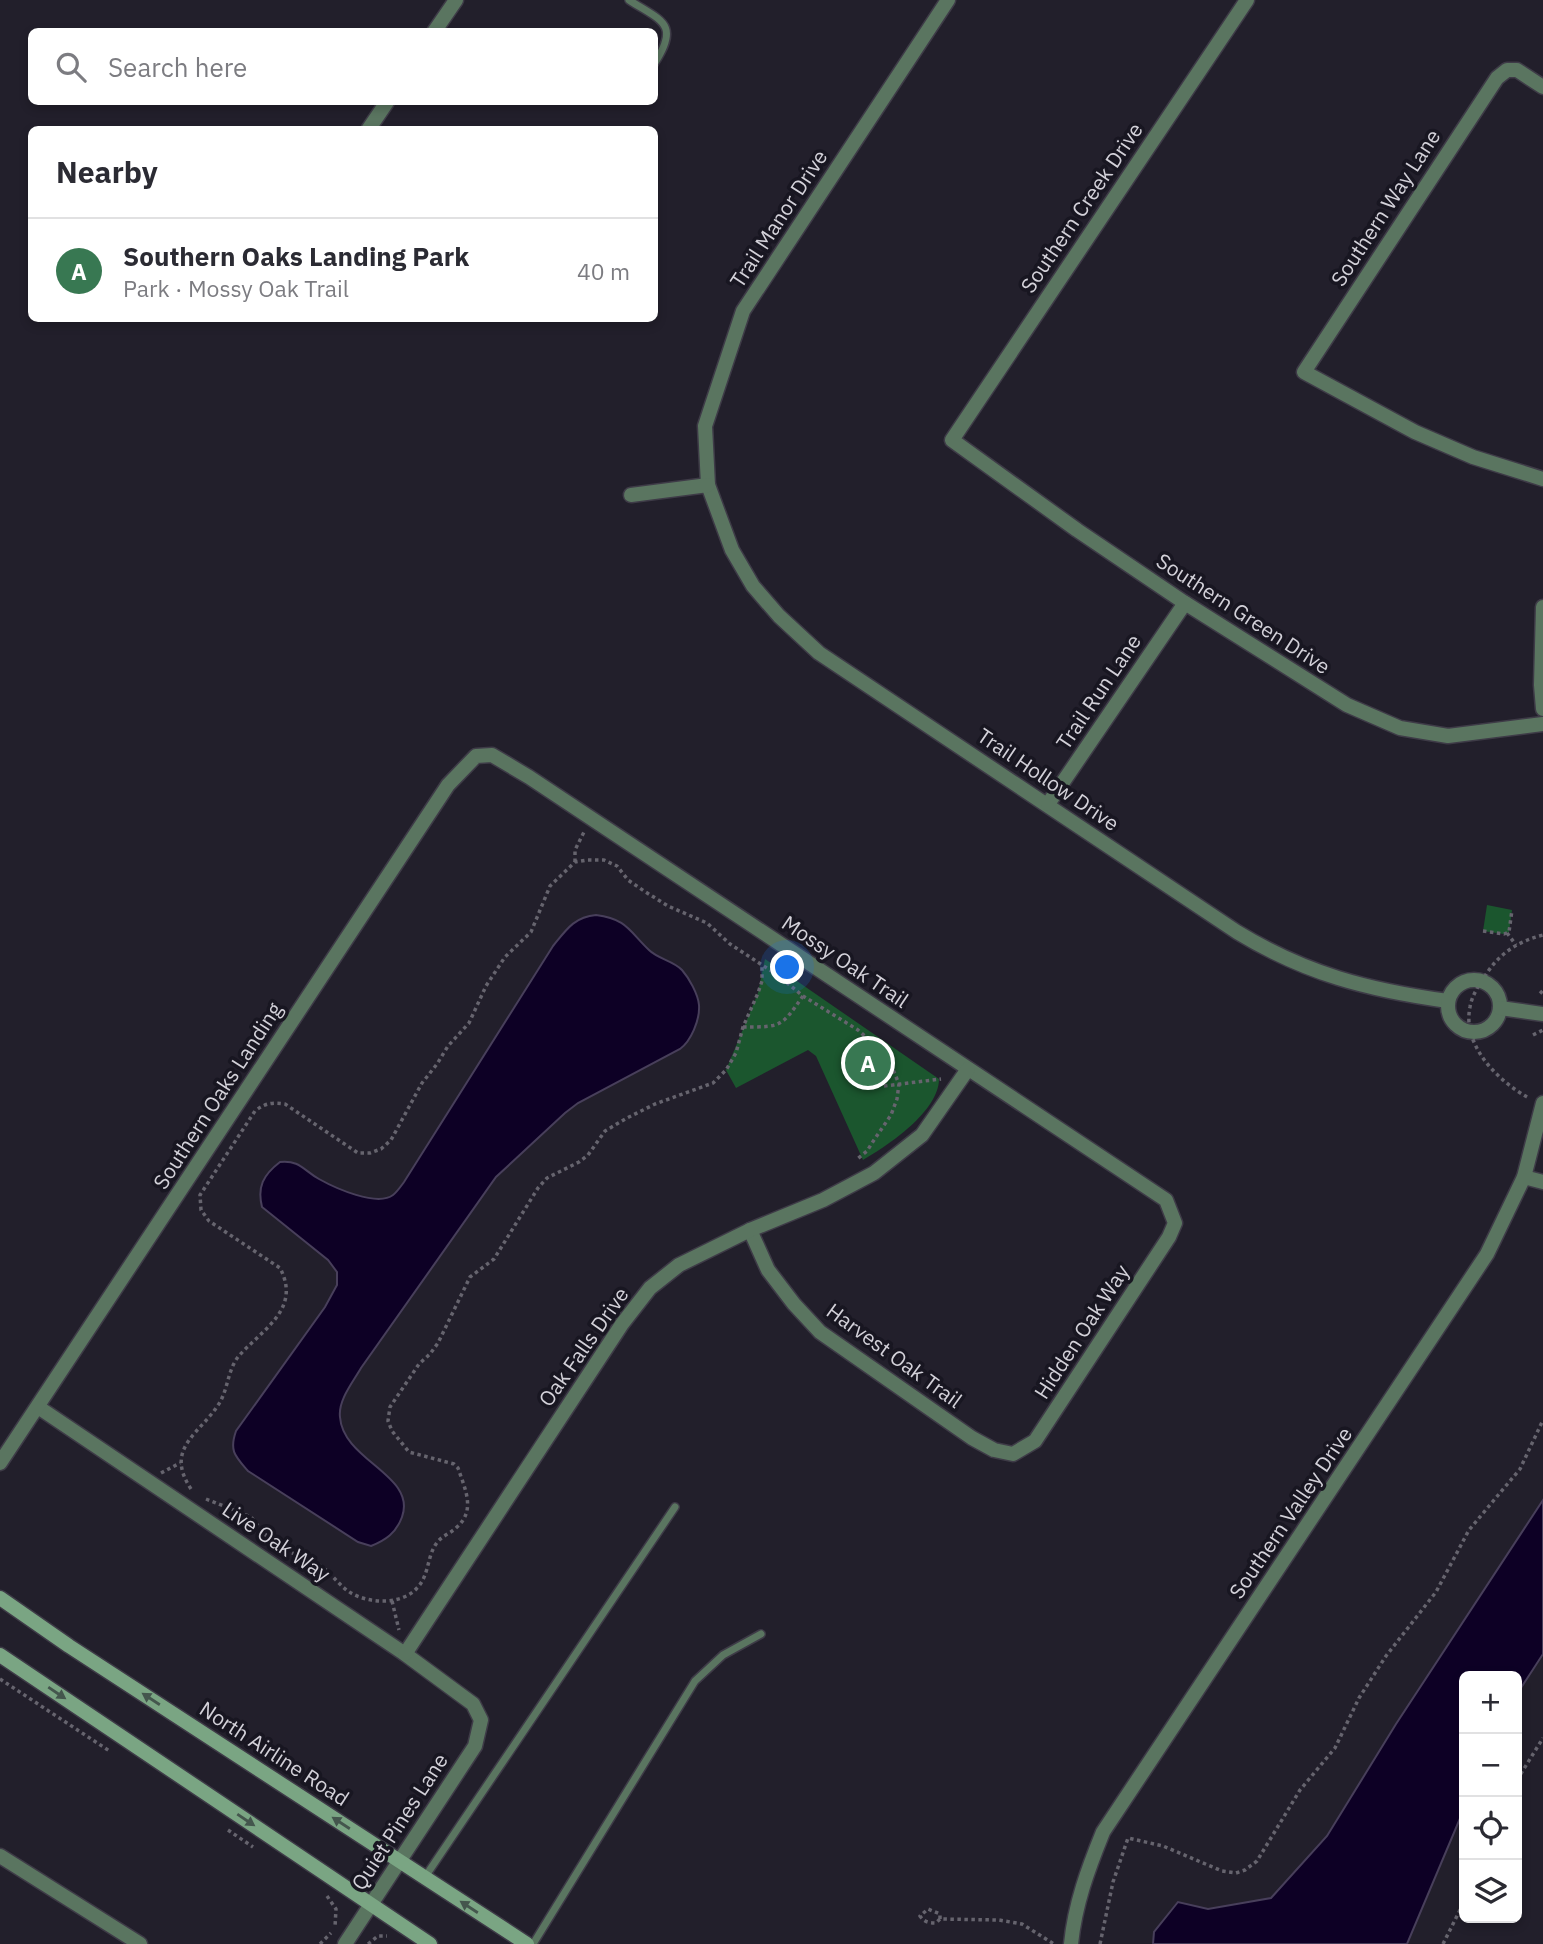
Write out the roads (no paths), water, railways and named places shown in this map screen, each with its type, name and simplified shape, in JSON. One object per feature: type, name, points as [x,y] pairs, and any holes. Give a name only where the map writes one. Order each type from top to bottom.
[{"type":"main road","name":"North Airline Road","points":[[0,1598],[69,1646],[527,1944]]},
{"type":"main road","points":[[0,1656],[430,1944]]},
{"type":"street","points":[[437,28],[456,0]]},
{"type":"street","name":"Trail Manor Drive","points":[[708,485],[705,426],[743,312],[948,0]]},
{"type":"street","name":"Southern Creek Drive","points":[[952,440],[1247,0]]},
{"type":"street","name":"Southern Way Lane","points":[[1543,86],[1517,70],[1507,70],[1497,78],[1304,372],[1415,432],[1473,457],[1543,479]]},
{"type":"street","points":[[371,126],[385,105]]},
{"type":"street","name":"Southern Green Drive","points":[[952,440],[1065,522],[1185,603],[1347,705],[1400,729],[1448,736],[1543,724]]},
{"type":"street","points":[[631,495],[708,485]]},
{"type":"street","name":"Trail Hollow Drive","points":[[708,485],[732,551],[753,586],[779,616],[819,653],[1272,953],[1321,974],[1382,991],[1448,1001]]},
{"type":"street","name":"Trail Run Lane","points":[[1048,804],[1185,603]]},
{"type":"street","points":[[1543,607],[1543,709]]},
{"type":"street","name":"Mossy Oak Trail","points":[[476,756],[492,755],[592,819],[966,1073],[1166,1200],[1175,1223]]},
{"type":"street","name":"Southern Oaks Landing","points":[[0,1464],[448,785],[476,756]]},
{"type":"street","points":[[1473,979],[1490,985],[1500,999],[1500,1008],[1494,1023],[1487,1029],[1471,1032],[1455,1025],[1448,1009],[1448,1001],[1457,986],[1473,979]]},
{"type":"street","points":[[1500,1008],[1543,1014]]},
{"type":"street","name":"Oak Falls Drive","points":[[405,1654],[622,1324],[643,1297],[679,1265],[750,1230],[822,1200],[874,1173],[922,1135],[966,1073]]},
{"type":"street","name":"Southern Valley Drive","points":[[1071,1944],[1073,1917],[1084,1877],[1103,1832],[1487,1254],[1524,1177],[1543,1103]]},
{"type":"street","points":[[1524,1177],[1543,1182]]},
{"type":"street","name":"Hidden Oak Way","points":[[1013,1454],[1035,1441],[1169,1237],[1175,1223]]},
{"type":"street","name":"Harvest Oak Trail","points":[[750,1230],[768,1270],[820,1332],[972,1438],[995,1450],[1013,1454]]},
{"type":"street","name":"Live Oak Way","points":[[38,1407],[405,1654],[473,1704],[481,1720]]},
{"type":"street","name":"Quiet Pines Lane","points":[[345,1944],[475,1746],[481,1720]]},
{"type":"street","points":[[0,1856],[140,1944]]},
{"type":"lane","points":[[629,0],[665,23],[668,33],[664,50],[658,58]]},
{"type":"lane","points":[[425,1878],[675,1507]]},
{"type":"lane","points":[[534,1944],[695,1681],[723,1655],[761,1634]]},
{"type":"place","name":"Southern Oaks Landing Park","points":[[868,1063]]}]
